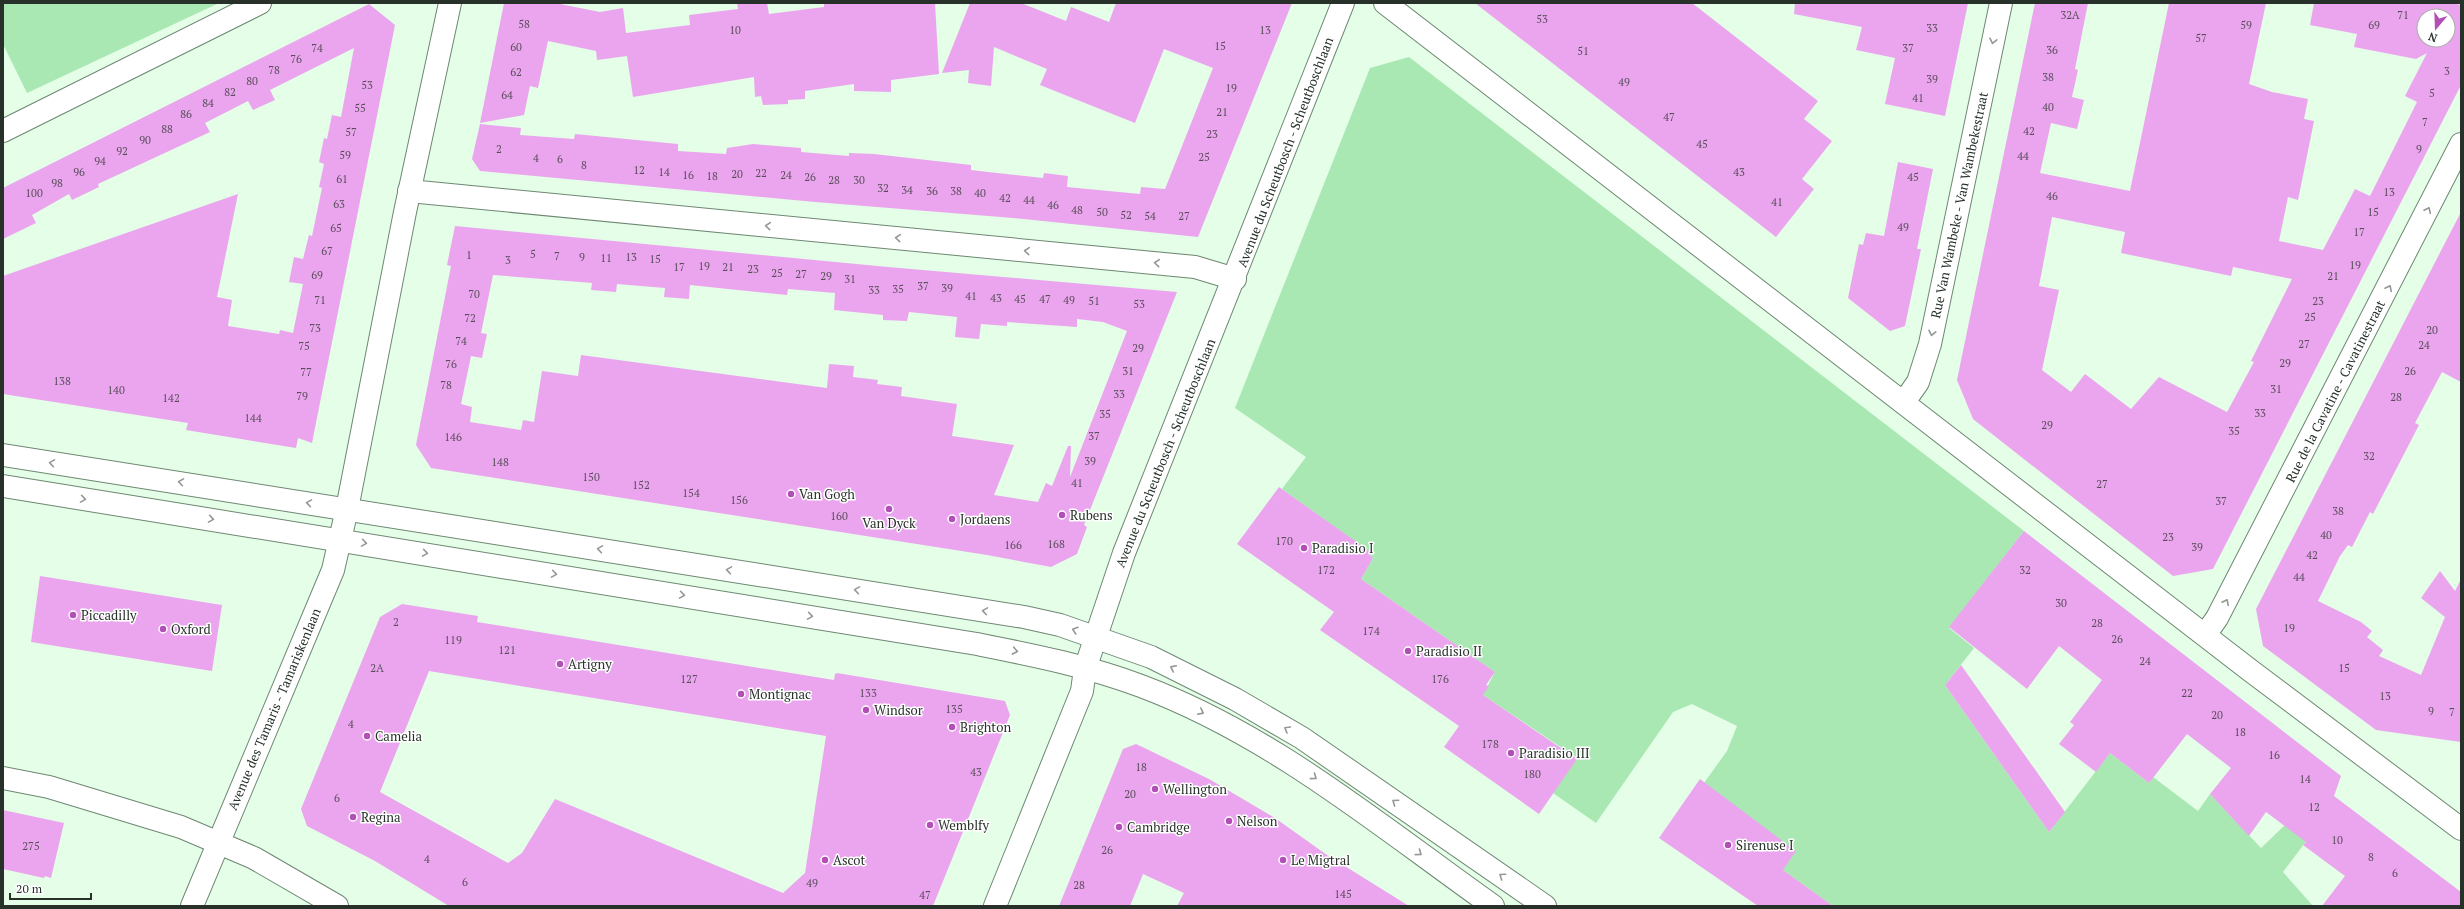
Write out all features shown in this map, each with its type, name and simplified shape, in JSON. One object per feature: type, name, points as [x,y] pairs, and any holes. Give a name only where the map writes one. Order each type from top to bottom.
[{"type":"street","points":[[3,131],[260,3]]},
{"type":"street","name":"Avenue des Tamaris - Tamariskenlaan","points":[[192,906],[333,570],[347,509],[409,191],[450,3]]},
{"type":"street","name":"Avenue du Scheutbosch - Scheutboschlaan","points":[[994,906],[1078,702],[1085,669],[1124,553],[1343,3]]},
{"type":"street","points":[[1385,3],[2205,635],[2461,829]]},
{"type":"street","name":"Rue Van Wambeke - Van Wambekestraat","points":[[1904,402],[1918,382],[1930,344],[2001,3]]},
{"type":"street","name":"Rue de la Cavatine - Cavatinestraat","points":[[2205,635],[2224,604],[2461,144]]},
{"type":"street","points":[[409,191],[1195,267],[1234,279]]},
{"type":"street","points":[[3,455],[1024,617],[1060,625],[1151,657],[1235,699],[1302,738],[1533,902]]},
{"type":"street","points":[[3,486],[340,539],[977,644],[1051,659],[1140,685],[1181,702],[1248,736],[1307,772],[1493,906]]},
{"type":"street","points":[[3,778],[64,792],[181,827],[254,858],[337,906]]},
{"type":"green space","points":[[3,3],[219,3],[27,93],[3,44]]},
{"type":"green space","points":[[1409,57],[2024,531],[1949,628],[1974,648],[1945,685],[2049,832],[2110,753],[2149,783],[2153,777],[2198,811],[2210,794],[2261,848],[2284,826],[2291,816],[2310,836],[2283,872],[2313,906],[1833,906],[1783,870],[1704,783],[1727,751],[1737,726],[1692,704],[1673,712],[1596,823],[1553,793],[1577,758],[1483,695],[1495,672],[1361,579],[1373,558],[1370,555],[1371,553],[1282,489],[1306,457],[1235,408],[1370,68]]},
{"type":"building","points":[[504,3],[555,3],[600,12],[623,8],[626,33],[690,25],[689,15],[738,9],[737,3],[767,3],[769,14],[824,7],[824,3],[935,3],[939,74],[891,80],[891,92],[854,91],[854,84],[805,91],[805,99],[788,100],[788,104],[763,105],[761,96],[755,97],[754,77],[633,97],[627,56],[597,60],[596,51],[548,41],[538,88],[530,86],[524,115],[480,123]]},
{"type":"building","points":[[970,3],[1021,3],[1066,21],[1071,7],[1109,22],[1116,3],[1292,3],[1198,237],[1013,218],[815,202],[480,171],[472,159],[480,124],[521,128],[520,135],[574,139],[575,134],[678,144],[678,151],[726,154],[727,148],[753,144],[801,148],[801,152],[849,156],[849,153],[874,154],[971,165],[971,170],[1043,178],[1044,173],[1068,176],[1067,187],[1140,194],[1141,187],[1165,189],[1213,68],[1164,49],[1135,123],[1040,85],[1047,69],[994,47],[991,86],[968,83],[969,70],[942,73]]},
{"type":"building","points":[[1475,3],[1692,3],[1818,101],[1804,119],[1832,141],[1802,179],[1814,189],[1776,237]]},
{"type":"building","points":[[1795,3],[1968,3],[1945,116],[1885,104],[1895,58],[1856,50],[1862,27],[1794,14]]},
{"type":"building","points":[[2035,3],[2088,3],[2075,69],[2078,70],[2072,97],[2084,100],[2077,129],[2051,123],[2040,173],[2130,191],[2169,3],[2266,3],[2249,84],[2272,92],[2308,99],[2304,119],[2314,121],[2298,200],[2288,197],[2279,241],[2323,250],[2355,189],[2370,196],[2417,102],[2405,96],[2427,53],[2416,59],[2354,47],[2357,34],[2310,25],[2314,3],[2452,3],[2461,5],[2461,85],[2213,569],[2173,576],[1973,419],[1957,380]],"holes":[[[2052,217],[2125,232],[2121,253],[2231,276],[2233,267],[2292,279],[2251,361],[2254,362],[2227,412],[2159,377],[2131,409],[2085,374],[2071,392],[2042,370],[2059,290],[2039,286]]]},
{"type":"building","points":[[369,4],[395,25],[312,443],[298,438],[296,448],[186,430],[188,423],[3,394],[3,276],[238,194],[217,297],[232,300],[228,326],[279,334],[280,330],[293,333],[303,284],[289,282],[294,257],[303,259],[309,235],[312,236],[322,188],[319,187],[324,164],[319,162],[324,138],[327,139],[332,115],[341,117],[354,48],[270,90],[275,100],[253,110],[248,101],[205,123],[210,132],[98,184],[99,187],[72,200],[69,194],[32,215],[36,223],[3,239],[3,188]]},
{"type":"building","points":[[1898,162],[1933,169],[1917,249],[1921,249],[1905,326],[1890,331],[1848,298],[1859,244],[1863,245],[1866,233],[1884,236]]},
{"type":"building","points":[[2461,212],[2461,382],[2442,372],[2415,423],[2419,425],[2373,514],[2370,512],[2352,547],[2348,545],[2340,556],[2318,601],[2361,622],[2372,631],[2367,637],[2383,650],[2379,656],[2421,675],[2445,617],[2421,598],[2440,571],[2455,591],[2461,579],[2461,742],[2376,730],[2263,646],[2256,609]]},
{"type":"building","points":[[455,226],[888,267],[1177,292],[1084,525],[1087,527],[1077,554],[1051,567],[987,555],[431,468],[416,445],[451,266],[447,265]],"holes":[[[493,275],[592,283],[591,290],[616,292],[617,284],[665,288],[664,297],[689,299],[690,285],[787,295],[788,289],[835,293],[834,310],[883,315],[883,320],[907,321],[909,312],[957,317],[955,337],[979,339],[981,324],[1007,326],[1007,322],[1077,327],[1077,319],[1103,322],[1127,331],[1070,477],[1071,446],[1068,446],[1052,486],[1046,483],[1038,502],[994,495],[1014,445],[952,436],[957,404],[901,396],[902,387],[877,384],[878,380],[853,377],[854,366],[829,364],[827,388],[581,355],[578,376],[542,371],[534,422],[523,420],[521,430],[470,422],[472,407],[461,404],[471,356],[482,358],[487,334],[481,333]]]},
{"type":"building","points":[[1279,487],[1372,553],[1370,555],[1373,558],[1361,579],[1495,672],[1486,685],[1489,686],[1483,695],[1577,759],[1539,814],[1444,747],[1459,726],[1320,630],[1334,612],[1237,544]]},
{"type":"building","points":[[2024,531],[2341,776],[2334,796],[2461,892],[2461,906],[2322,906],[2345,876],[2303,845],[2306,842],[2266,812],[2249,836],[2210,794],[2231,768],[2187,734],[2149,783],[2110,753],[2096,772],[2059,744],[2074,725],[2070,722],[2102,680],[2059,646],[2027,689],[1949,627]]},
{"type":"building","points":[[40,576],[222,605],[212,671],[31,642]]},
{"type":"building","points":[[402,604],[478,616],[477,622],[834,680],[835,674],[837,673],[1005,701],[1010,715],[933,906],[449,906],[375,861],[307,826],[301,809],[380,617]],"holes":[[[429,671],[826,736],[805,873],[783,893],[555,799],[522,853],[508,863],[380,792]]]},
{"type":"building","points":[[1961,665],[2065,812],[2049,832],[1945,685]]},
{"type":"building","points":[[1136,744],[1209,779],[1275,818],[1327,855],[1409,906],[1177,906],[1184,893],[1143,874],[1130,906],[1059,906],[1123,749]]},
{"type":"building","name":"Sirenuse I","points":[[1700,779],[1796,851],[1783,870],[1833,906],[1758,906],[1659,838]]},
{"type":"building","points":[[3,810],[64,823],[51,878],[45,876],[44,878],[3,869]]},
{"type":"place","name":"Van Gogh","points":[[791,494]]},
{"type":"place","name":"Van Dyck","points":[[889,509]]},
{"type":"place","name":"Rubens","points":[[1062,515]]},
{"type":"place","name":"Jordaens","points":[[952,519]]},
{"type":"place","name":"Paradisio I","points":[[1304,548]]},
{"type":"place","name":"Piccadilly","points":[[73,615]]},
{"type":"place","name":"Oxford","points":[[163,629]]},
{"type":"place","name":"Paradisio II","points":[[1408,651]]},
{"type":"place","name":"Artigny","points":[[560,664]]},
{"type":"place","name":"Montignac","points":[[741,694]]},
{"type":"place","name":"Windsor","points":[[866,710]]},
{"type":"place","name":"Brighton","points":[[952,727]]},
{"type":"place","name":"Camelia","points":[[367,736]]},
{"type":"place","name":"Paradisio III","points":[[1511,753]]},
{"type":"place","name":"Wellington","points":[[1155,789]]},
{"type":"place","name":"Regina","points":[[353,817]]},
{"type":"place","name":"Nelson","points":[[1229,821]]},
{"type":"place","name":"Wemblfy","points":[[930,825]]},
{"type":"place","name":"Cambridge","points":[[1119,827]]},
{"type":"place","name":"Sirenuse I","points":[[1728,845]]},
{"type":"place","name":"Ascot","points":[[825,860]]},
{"type":"place","name":"Le Migtral","points":[[1283,860]]}]
